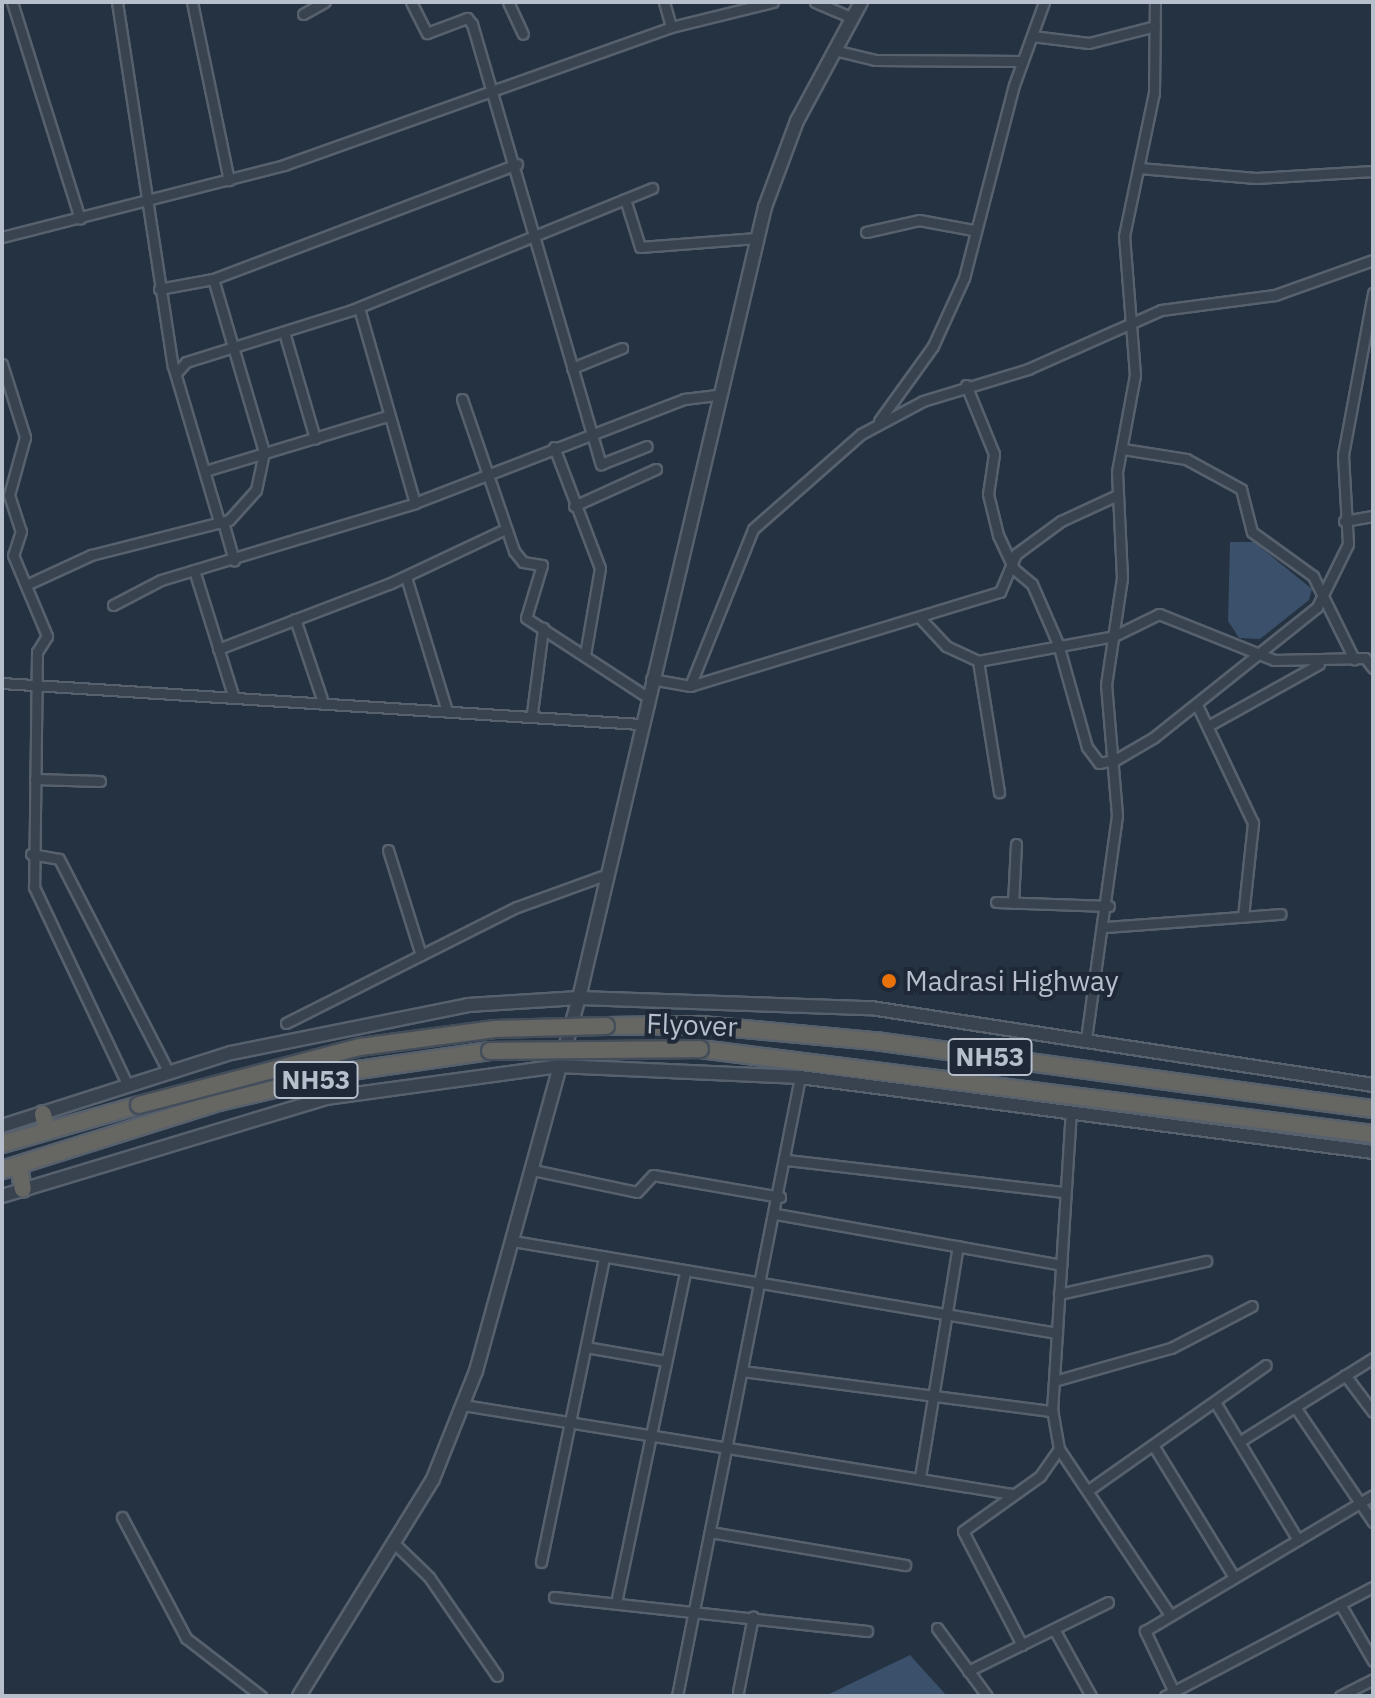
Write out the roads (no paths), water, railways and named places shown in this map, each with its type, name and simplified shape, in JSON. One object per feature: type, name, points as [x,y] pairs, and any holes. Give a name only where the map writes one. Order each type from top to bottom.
[{"type":"highway","name":"Flyover","points":[[45,1122],[139,1105],[333,1053],[452,1034],[701,1025],[1373,1109]]},
{"type":"highway","name":"Flyover","points":[[19,1165],[145,1126],[351,1071],[490,1051],[700,1049],[1373,1134]]},
{"type":"highway","name":"NH53","points":[[2,1144],[45,1122]]},
{"type":"highway","points":[[19,1165],[23,1189]]},
{"type":"highway","name":"NH53","points":[[2,1170],[19,1165]]},
{"type":"street","points":[[2,4],[10,2],[80,219]]},
{"type":"street","points":[[117,2],[151,199],[159,289],[187,426],[234,560]]},
{"type":"street","points":[[192,2],[229,180]]},
{"type":"street","points":[[303,14],[325,2]]},
{"type":"street","points":[[411,2],[427,33],[467,18],[494,89],[517,164],[601,464],[647,446]]},
{"type":"street","points":[[508,2],[523,34]]},
{"type":"street","points":[[664,2],[671,27]]},
{"type":"street","points":[[2,237],[229,180],[671,27],[773,2]]},
{"type":"street","points":[[815,2],[851,17]]},
{"type":"street","points":[[299,1696],[396,1545],[463,1405],[513,1241],[579,998],[602,876],[757,238],[797,121],[861,2]]},
{"type":"street","points":[[690,686],[753,529],[874,426],[933,346],[964,278],[973,230],[1022,61],[1044,2]]},
{"type":"street","points":[[1086,1039],[1109,906],[1115,760],[1106,685],[1122,561],[1115,496],[1135,375],[1124,236],[1154,93],[1155,2]]},
{"type":"street","points":[[1032,36],[1089,43],[1155,26]]},
{"type":"street","points":[[834,50],[875,60],[1022,61]]},
{"type":"street","points":[[159,289],[213,279],[517,164]]},
{"type":"street","points":[[1139,168],[1256,178],[1373,171]]},
{"type":"street","points":[[178,371],[186,362],[359,308],[652,188]]},
{"type":"street","points":[[625,199],[640,247],[757,238]]},
{"type":"street","points":[[866,232],[919,220],[973,230]]},
{"type":"street","points":[[874,426],[966,385],[1028,369],[1104,330],[1132,325],[1196,300],[1292,291],[1373,260]]},
{"type":"street","points":[[26,585],[91,555],[221,522],[256,490],[264,452],[213,279]]},
{"type":"street","points":[[966,385],[994,454],[990,509],[1014,569],[1032,584],[1058,644],[1087,747],[1099,763],[1115,760],[1197,705],[1264,652],[1323,593],[1348,544],[1344,521],[1343,455],[1373,293]]},
{"type":"street","points":[[359,308],[387,416],[415,503]]},
{"type":"street","points":[[284,332],[315,439]]},
{"type":"street","points":[[572,368],[622,348]]},
{"type":"street","points":[[2,364],[25,437],[9,495],[21,531],[13,555],[47,636],[37,652],[39,683],[31,854],[40,905],[127,1084]]},
{"type":"street","points":[[113,605],[194,570],[415,503],[491,468],[684,399],[719,395]]},
{"type":"street","points":[[462,399],[491,468],[505,529],[523,562],[542,565],[526,618],[647,697]]},
{"type":"street","points":[[205,471],[387,416]]},
{"type":"street","points":[[554,447],[601,579],[585,655]]},
{"type":"street","points":[[1123,449],[1186,459],[1241,489],[1252,532],[1304,566],[1323,593],[1354,659]]},
{"type":"street","points":[[574,506],[656,469]]},
{"type":"street","points":[[651,679],[690,686],[921,619],[1000,592],[1014,569],[1016,554],[1046,530],[1115,496]]},
{"type":"street","points":[[1344,521],[1373,516]]},
{"type":"street","points":[[218,649],[406,577],[505,529]]},
{"type":"street","points":[[194,570],[233,695]]},
{"type":"street","points":[[406,577],[446,708]]},
{"type":"street","points":[[921,619],[946,646],[978,661],[1114,636],[1150,615],[1170,615],[1285,663],[1319,664],[1365,658],[1373,668]]},
{"type":"street","points":[[295,619],[322,699]]},
{"type":"street","points":[[532,713],[543,628]]},
{"type":"street","points":[[978,661],[999,792]]},
{"type":"street","points":[[1208,726],[1319,664]]},
{"type":"street","points":[[2,683],[322,699],[532,713],[640,724]]},
{"type":"street","points":[[1197,705],[1253,823],[1243,916]]},
{"type":"street","points":[[35,779],[100,781]]},
{"type":"street","points":[[1013,903],[1016,844]]},
{"type":"street","points":[[388,850],[421,955]]},
{"type":"street","points":[[31,854],[59,859],[167,1069]]},
{"type":"street","points":[[286,1023],[517,907],[602,876]]},
{"type":"street","points":[[996,902],[1109,906]]},
{"type":"street","points":[[1107,927],[1281,914]]},
{"type":"street","points":[[2,1126],[45,1122],[167,1069],[468,1005],[579,998],[871,1008],[1373,1085]]},
{"type":"street","points":[[2,1196],[326,1098],[559,1066],[800,1077],[1373,1152]]},
{"type":"street","points":[[677,1696],[780,1197],[800,1077]]},
{"type":"street","points":[[1071,1113],[1052,1411],[1059,1449],[1090,1489],[1170,1615]]},
{"type":"street","points":[[787,1160],[1065,1192]]},
{"type":"street","points":[[533,1170],[637,1192],[653,1175],[780,1197]]},
{"type":"street","points":[[776,1214],[1061,1265]]},
{"type":"street","points":[[513,1241],[760,1287],[947,1313],[1057,1333]]},
{"type":"street","points":[[920,1477],[958,1246]]},
{"type":"street","points":[[541,1562],[604,1258]]},
{"type":"street","points":[[1059,1294],[1206,1261]]},
{"type":"street","points":[[617,1598],[685,1272]]},
{"type":"street","points":[[1054,1381],[1171,1348],[1252,1306]]},
{"type":"street","points":[[586,1347],[666,1361]]},
{"type":"street","points":[[1242,1440],[1373,1358]]},
{"type":"street","points":[[1090,1489],[1266,1365]]},
{"type":"street","points":[[742,1371],[1052,1411]]},
{"type":"street","points":[[1345,1375],[1373,1412]]},
{"type":"street","points":[[1215,1402],[1242,1440],[1298,1540]]},
{"type":"street","points":[[463,1405],[1012,1494]]},
{"type":"street","points":[[1295,1407],[1373,1522]]},
{"type":"street","points":[[1153,1445],[1234,1577]]},
{"type":"street","points":[[1022,1645],[963,1531],[1040,1476],[1059,1449]]},
{"type":"street","points":[[1373,1495],[1145,1631],[1169,1694],[1373,1587]]},
{"type":"street","points":[[122,1517],[186,1638],[261,1696]]},
{"type":"street","points":[[710,1532],[905,1565]]},
{"type":"street","points":[[396,1545],[429,1577],[497,1676]]},
{"type":"street","points":[[554,1597],[617,1598],[867,1631]]},
{"type":"street","points":[[968,1671],[1108,1602]]},
{"type":"street","points":[[1340,1604],[1373,1661]]},
{"type":"street","points":[[738,1692],[753,1616]]},
{"type":"street","points":[[937,1628],[987,1696]]},
{"type":"street","points":[[1054,1629],[1091,1696]]},
{"type":"street","points":[[1340,1696],[1373,1679]]},
{"type":"water","points":[[1230,542],[1254,542],[1312,589],[1309,600],[1260,639],[1239,638],[1228,621]]},
{"type":"water","points":[[910,1655],[947,1696],[825,1696]]},
{"type":"place","name":"Madrasi Highway","points":[[889,981]]}]
